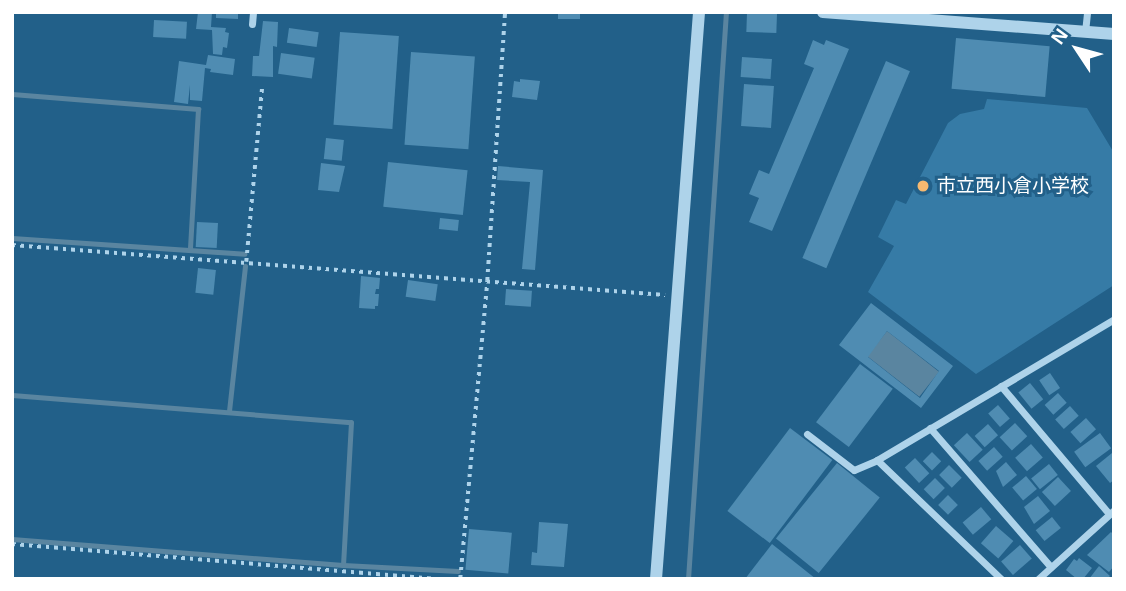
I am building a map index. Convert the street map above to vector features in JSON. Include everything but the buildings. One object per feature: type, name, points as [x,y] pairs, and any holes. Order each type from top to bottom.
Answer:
[{"type":"street","points":[[252,24],[253,12]]},
{"type":"street","points":[[656,579],[699,12]]},
{"type":"street","points":[[823,12],[1086,21],[1114,34]]},
{"type":"street","points":[[807,434],[854,470],[877,460],[1114,319]]},
{"type":"street","points":[[1001,386],[1112,512],[1038,579]]},
{"type":"street","points":[[930,428],[1051,567]]},
{"type":"street","points":[[877,460],[998,578]]},
{"type":"path","points":[[460,579],[487,281],[505,12]]},
{"type":"path","points":[[247,262],[262,85]]},
{"type":"path","points":[[12,245],[677,296]]},
{"type":"path","points":[[12,544],[435,579]]},
{"type":"shaded area","points":[[987,99],[1087,108],[1114,153],[1114,285],[976,374],[868,292],[894,246],[878,237],[896,200],[906,204],[948,123],[960,114],[984,109]]},
{"type":"shaded area","points":[[887,331],[939,372],[919,397],[867,356]]},
{"type":"waterway","points":[[688,579],[726,12]]},
{"type":"waterway","points":[[12,94],[198,109],[190,248]]},
{"type":"waterway","points":[[12,238],[244,254]]},
{"type":"waterway","points":[[229,411],[245,266]]},
{"type":"waterway","points":[[12,395],[351,422],[343,565]]},
{"type":"waterway","points":[[12,539],[343,565],[458,571]]},
{"type":"place","name":"市立西小倉小学校","points":[[923,186]]}]
